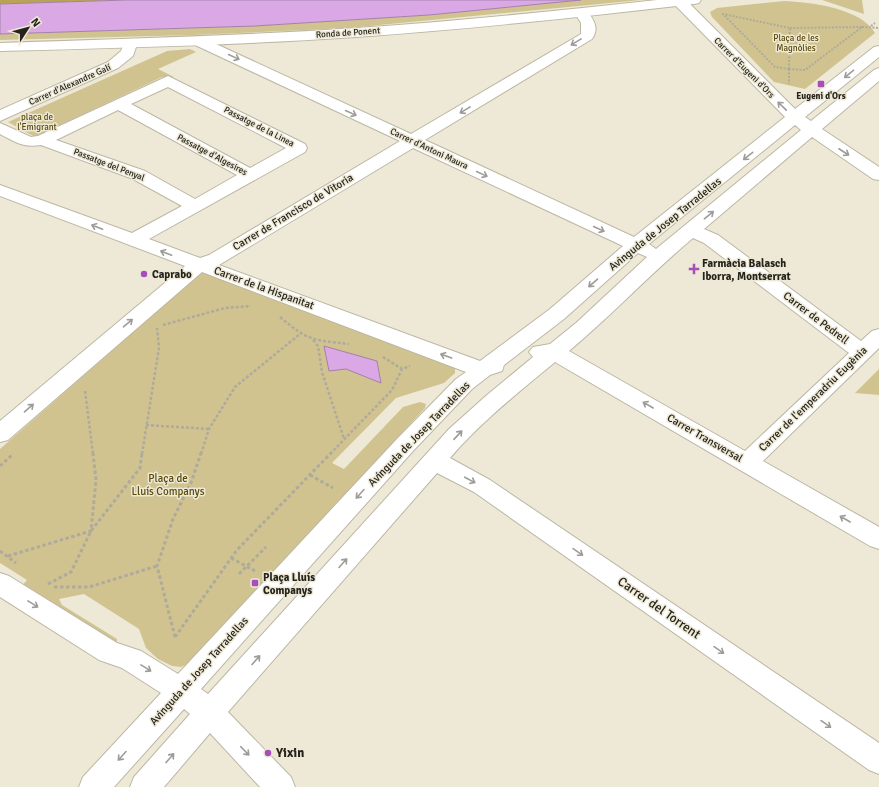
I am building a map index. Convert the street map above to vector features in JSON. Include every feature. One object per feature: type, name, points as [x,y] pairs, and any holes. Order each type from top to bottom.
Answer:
[{"type":"street","name":"Ronda de Ponent","points":[[0,47],[198,41],[399,29],[687,1]]},
{"type":"street","name":"Carrer d'Eugeni d'Ors","points":[[687,1],[795,118],[811,131],[879,175]]},
{"type":"street","name":"Carrer de Francisco de Vitoria","points":[[0,434],[198,265],[216,259],[413,142],[587,36],[590,31],[588,22],[582,12]]},
{"type":"street","name":"Carrer d'Antoni Maura","points":[[198,41],[660,256]]},
{"type":"street","name":"Carrer d'Alexandre Galí","points":[[0,116],[113,66],[128,53],[130,44]]},
{"type":"street","name":"Avinguda de Josep Tarradellas","points":[[94,787],[405,445],[464,384],[557,314],[636,246],[879,50]]},
{"type":"street","name":"Avinguda de Josep Tarradellas","points":[[145,787],[294,617],[457,435],[553,351],[583,328],[660,256],[879,73]]},
{"type":"street","name":"Passatge de la Linea","points":[[118,104],[168,81],[300,148],[250,175]]},
{"type":"street","points":[[42,140],[118,104]]},
{"type":"street","name":"Passatge d'Algesires","points":[[118,104],[250,175]]},
{"type":"street","name":"Passatge del Penyal","points":[[0,128],[29,142],[42,140],[139,175],[195,206]]},
{"type":"street","name":"Passatge d'Algesires","points":[[195,206],[250,175]]},
{"type":"street","name":"Carrer de la Hispanitat","points":[[0,190],[483,370]]},
{"type":"street","points":[[133,240],[195,206]]},
{"type":"street","name":"Carrer de Pedrell","points":[[691,230],[711,239],[862,352]]},
{"type":"street","name":"Carrer de l'emperadriu Eugènia","points":[[747,462],[769,443],[879,336]]},
{"type":"street","points":[[483,370],[528,353],[553,351]]},
{"type":"street","name":"Carrer Transversal","points":[[553,351],[879,539]]},
{"type":"street","name":"Carrer del Torrent","points":[[435,461],[482,486],[879,760]]},
{"type":"street","points":[[0,584],[109,652],[131,659],[181,691],[210,713],[280,787]]},
{"type":"path","points":[[862,27],[804,70],[789,69],[776,67],[723,14],[790,28],[862,27],[870,26],[876,23]]},
{"type":"path","points":[[870,26],[879,28]]},
{"type":"path","points":[[790,28],[790,86]]},
{"type":"path","points":[[158,566],[89,587],[44,586],[72,572],[91,531],[140,468],[159,348],[157,326],[225,308],[256,305]]},
{"type":"path","points":[[291,326],[300,334],[313,340],[351,344]]},
{"type":"path","points":[[300,334],[235,387],[209,429],[191,483],[173,519],[158,566],[175,637],[231,558],[392,390],[402,369],[412,365]]},
{"type":"path","points":[[313,340],[318,346],[322,372],[344,439]]},
{"type":"path","points":[[84,385],[96,480],[91,531]]},
{"type":"path","points":[[146,425],[209,429]]},
{"type":"path","points":[[8,556],[91,531]]},
{"type":"path","points":[[240,574],[266,546]]},
{"type":"path","points":[[0,551],[20,566]]},
{"type":"path","points":[[231,558],[255,571]]},
{"type":"green space","points":[[581,0],[641,0],[348,28],[193,35],[0,40],[0,34],[255,26],[429,15]]},
{"type":"green space","points":[[822,0],[862,0],[864,14]]},
{"type":"green space","name":"Plaça de les Magnòlies","points":[[784,1],[821,5],[847,12],[868,24],[875,33],[805,89],[774,82],[712,17],[710,12],[717,8]]},
{"type":"green space","name":"plaça de l'Emigrant","points":[[190,49],[196,52],[158,69],[174,77],[162,77],[35,137],[8,122],[167,51]]},
{"type":"green space","name":"Plaça de Lluís Companys","points":[[208,273],[450,363],[455,368],[455,373],[444,383],[396,398],[332,463],[344,469],[403,407],[420,402],[426,404],[425,408],[190,663],[181,667],[172,666],[158,659],[146,648],[139,629],[84,594],[59,599],[62,605],[117,639],[117,644],[20,588],[27,580],[0,563],[0,449],[157,311],[192,275]]},
{"type":"green space","points":[[879,369],[879,395],[855,393]]},
{"type":"shaded area","points":[[0,0],[126,0],[0,4]]},
{"type":"shaded area","points":[[127,0],[581,0],[429,15],[255,26],[0,34],[0,4]]},
{"type":"shaded area","points":[[324,346],[377,361],[381,383],[346,369],[329,371]]},
{"type":"place","name":"Eugeni d'Ors","points":[[821,84]]},
{"type":"place","name":"Farmàcia Balasch Iborra, Montserrat","points":[[694,269]]},
{"type":"place","name":"Caprabo","points":[[144,274]]},
{"type":"place","name":"Plaça Lluís Companys","points":[[255,583]]},
{"type":"place","name":"Yixin","points":[[268,753]]}]
